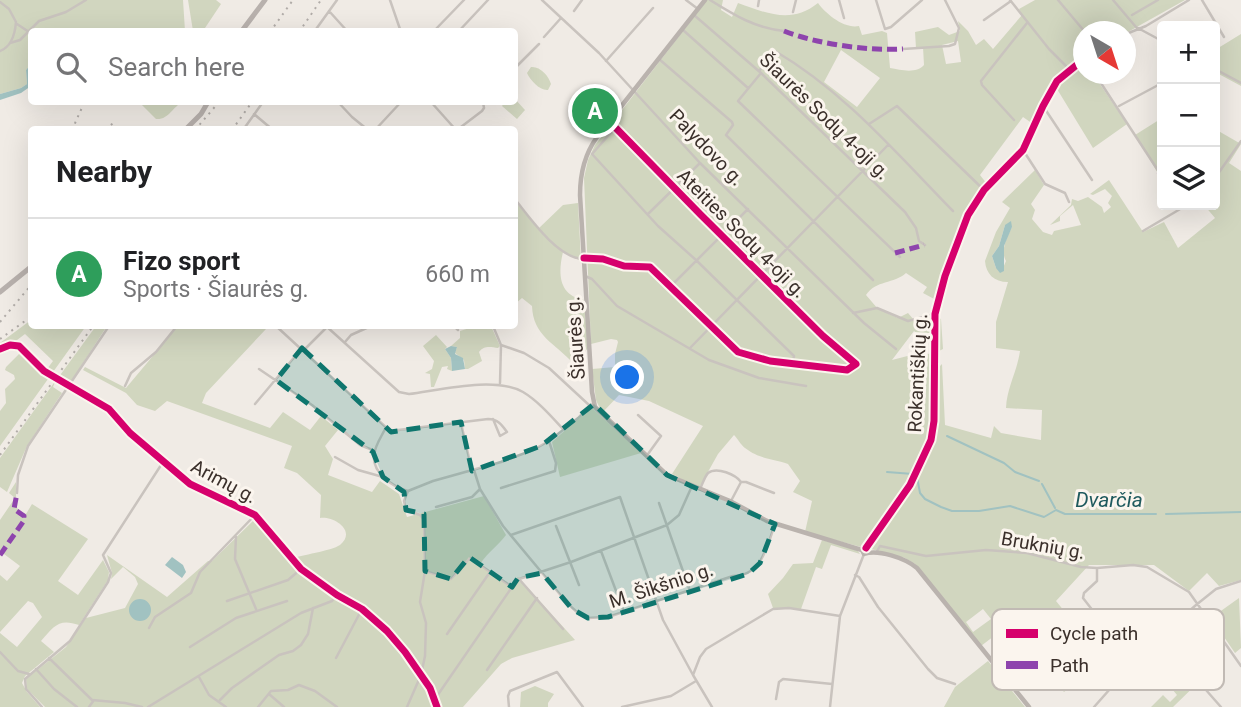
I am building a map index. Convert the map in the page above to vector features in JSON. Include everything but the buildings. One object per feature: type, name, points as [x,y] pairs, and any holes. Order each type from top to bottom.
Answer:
[{"type":"main road","points":[[244,28],[265,0]]},
{"type":"main road","name":"Šiaurės g.","points":[[707,0],[609,121],[590,153],[580,187],[592,405],[667,475],[775,524],[865,551],[906,560],[917,568],[992,661]]},
{"type":"main road","points":[[189,126],[206,105]]},
{"type":"main road","points":[[0,292],[28,269]]},
{"type":"main road","name":"Šiaurės g.","points":[[1015,690],[1029,707]]},
{"type":"street","points":[[33,28],[39,22],[66,12],[86,0]]},
{"type":"street","points":[[317,28],[337,0]]},
{"type":"street","points":[[390,0],[400,28]]},
{"type":"street","points":[[437,28],[464,0]]},
{"type":"street","points":[[462,28],[488,0]]},
{"type":"street","name":"Palydovo g.","points":[[542,0],[606,61],[700,163],[853,313],[896,349]]},
{"type":"street","points":[[574,11],[582,0]]},
{"type":"street","points":[[686,0],[698,9]]},
{"type":"street","points":[[707,0],[746,22],[784,31]]},
{"type":"street","points":[[758,6],[760,0]]},
{"type":"street","points":[[793,12],[796,0]]},
{"type":"street","points":[[839,0],[844,18]]},
{"type":"street","points":[[876,0],[885,29],[891,27],[922,0]]},
{"type":"street","points":[[902,50],[955,44],[959,28],[944,0]]},
{"type":"street","points":[[984,20],[1010,0],[1069,69]]},
{"type":"street","points":[[1058,0],[1076,21]]},
{"type":"street","points":[[1114,0],[1139,29],[1157,38]]},
{"type":"street","points":[[1132,15],[1158,0]]},
{"type":"street","points":[[1136,30],[1189,0]]},
{"type":"street","points":[[1202,0],[1224,37]]},
{"type":"street","points":[[0,2],[14,15],[16,22],[10,43],[0,51]]},
{"type":"street","points":[[606,61],[653,8]]},
{"type":"street","points":[[329,11],[344,28]]},
{"type":"street","name":"Šiaurės Sodų 4-oji g.","points":[[694,15],[760,72],[909,217],[916,228],[919,241],[925,245]]},
{"type":"street","points":[[544,37],[561,18]]},
{"type":"street","points":[[16,22],[28,31]]},
{"type":"street","points":[[1014,120],[981,82],[1027,23]]},
{"type":"street","points":[[682,29],[748,88]]},
{"type":"street","points":[[10,43],[20,40],[28,33]]},
{"type":"street","points":[[518,65],[539,44]]},
{"type":"street","points":[[900,257],[738,101],[775,51],[817,78],[869,124],[953,211]]},
{"type":"street","points":[[659,59],[732,122],[733,127],[726,135],[873,280]]},
{"type":"street","name":"Rokantiškių g.","points":[[830,707],[840,616],[855,575],[865,551],[910,485],[931,440],[934,421],[934,314],[968,215],[984,190],[1023,150],[1057,81],[1073,66]]},
{"type":"street","points":[[1220,72],[1241,83]]},
{"type":"street","points":[[1102,84],[1157,169]]},
{"type":"street","points":[[1118,107],[1160,84]]},
{"type":"street","points":[[246,126],[261,105]]},
{"type":"street","points":[[341,105],[363,126]]},
{"type":"street","points":[[379,126],[398,105]]},
{"type":"street","points":[[434,105],[452,126]]},
{"type":"street","points":[[461,126],[482,111],[484,105]]},
{"type":"street","points":[[869,124],[897,106],[984,190]]},
{"type":"street","points":[[1043,106],[1092,180]]},
{"type":"street","points":[[254,114],[268,126]]},
{"type":"street","name":"Ateities Sodų 4-oji g.","points":[[609,121],[823,336],[856,364],[847,370],[793,363]]},
{"type":"street","points":[[518,203],[545,236],[573,257],[603,259],[624,266],[648,266],[743,354],[793,363],[794,356],[670,238],[590,153],[616,127]]},
{"type":"street","points":[[1220,171],[1241,141]]},
{"type":"street","points":[[690,348],[888,145]]},
{"type":"street","points":[[1023,150],[1045,184],[1061,190],[1069,198],[1069,202]]},
{"type":"street","points":[[648,214],[700,163]]},
{"type":"street","points":[[671,286],[748,209]]},
{"type":"street","points":[[1143,231],[1179,210]]},
{"type":"street","points":[[585,276],[592,279],[617,306],[717,364],[755,377],[806,386]]},
{"type":"street","points":[[853,313],[877,307],[908,321],[934,314]]},
{"type":"street","points":[[17,493],[18,475],[29,446],[107,329]]},
{"type":"street","points":[[125,386],[131,373],[156,352],[175,329]]},
{"type":"street","points":[[280,329],[392,431],[493,419],[507,432],[499,436],[493,419]]},
{"type":"street","points":[[255,404],[324,329]]},
{"type":"street","points":[[330,329],[391,387],[402,393],[500,384],[526,394],[563,430]]},
{"type":"street","points":[[345,342],[351,335],[365,329]]},
{"type":"street","points":[[494,329],[501,345],[500,384]]},
{"type":"street","name":"Arimų g.","points":[[0,349],[10,345],[19,346],[36,365],[109,409],[130,433],[195,488],[256,515],[301,569],[337,595],[362,608],[395,639],[421,674],[437,707]]},
{"type":"street","points":[[386,427],[375,451],[374,462],[383,477],[393,486],[408,491],[523,454],[549,441],[592,405],[549,368],[524,353],[501,345]]},
{"type":"street","points":[[259,369],[312,405],[360,445],[375,451]]},
{"type":"street","points":[[638,415],[661,436],[646,456]]},
{"type":"street","name":"M. Šikšnio g.","points":[[461,422],[480,489],[503,526],[579,614],[598,619],[733,576],[748,574],[763,557],[775,524]]},
{"type":"street","points":[[501,488],[555,471],[556,463],[549,441]]},
{"type":"street","points":[[335,457],[358,470],[383,477]]},
{"type":"street","points":[[42,707],[25,687],[25,679],[70,641],[108,582],[111,573],[103,555],[163,462]]},
{"type":"street","points":[[700,489],[711,471],[729,474],[741,482],[774,493]]},
{"type":"street","points":[[730,502],[741,482]]},
{"type":"street","points":[[435,699],[519,579],[601,551],[667,524],[678,515],[692,486]]},
{"type":"street","points":[[436,507],[472,497],[480,489]]},
{"type":"street","points":[[407,707],[421,674],[425,656],[426,626],[420,602],[425,571],[424,520],[420,515],[405,510],[404,501],[408,491]]},
{"type":"street","points":[[511,534],[620,497],[663,620],[712,707]]},
{"type":"street","points":[[659,503],[690,591]]},
{"type":"street","points":[[149,628],[155,617],[189,595],[200,572],[256,515]]},
{"type":"street","points":[[556,526],[579,585]]},
{"type":"street","points":[[236,536],[235,559],[257,610]]},
{"type":"street","name":"Bruknių g.","points":[[876,553],[880,546],[926,556],[997,550],[1027,553],[1081,567],[1147,567],[1189,592],[1200,609]]},
{"type":"street","points":[[601,551],[625,612]]},
{"type":"street","points":[[425,571],[451,579],[469,558],[512,587]]},
{"type":"street","points":[[1091,609],[1083,598],[1084,593],[1097,581],[1097,568]]},
{"type":"street","points":[[226,601],[288,580],[301,569]]},
{"type":"street","points":[[447,634],[490,572]]},
{"type":"street","points":[[855,575],[861,578],[878,607],[928,669],[937,678],[955,684]]},
{"type":"street","points":[[519,579],[563,629]]},
{"type":"street","points":[[1192,609],[1216,589],[1241,581]]},
{"type":"street","points":[[148,707],[224,659],[313,608],[332,601],[337,595]]},
{"type":"street","points":[[487,670],[537,598]]},
{"type":"street","points":[[190,647],[230,621],[286,601]]},
{"type":"street","points":[[219,700],[279,655],[293,651],[301,645],[308,634],[313,608]]},
{"type":"street","points":[[336,658],[362,608]]},
{"type":"street","points":[[693,675],[706,649],[773,609],[789,608],[840,616]]},
{"type":"street","name":"Bruknių g.","points":[[1224,644],[1241,666]]},
{"type":"street","points":[[0,652],[15,668],[29,674]]},
{"type":"street","points":[[49,658],[94,701]]},
{"type":"street","points":[[35,669],[77,707]]},
{"type":"street","points":[[509,707],[508,693],[514,688],[557,672],[583,707]]},
{"type":"street","points":[[199,677],[209,695],[226,707]]},
{"type":"street","points":[[776,699],[779,682],[783,679],[832,684]]},
{"type":"street","points":[[622,707],[671,696],[696,681]]},
{"type":"street","points":[[258,707],[273,690],[285,691],[301,685],[315,691],[337,707]]},
{"type":"street","points":[[1094,707],[1109,690]]},
{"type":"street","points":[[1206,690],[1221,707]]},
{"type":"street","points":[[269,694],[284,707]]},
{"type":"street","points":[[89,707],[98,699],[142,707]]},
{"type":"highlighted area","points":[[302,348],[391,432],[461,422],[472,471],[541,446],[594,404],[667,475],[775,524],[760,563],[748,574],[608,617],[588,618],[572,609],[542,573],[518,578],[512,587],[469,557],[451,579],[425,571],[424,514],[406,510],[404,492],[383,477],[373,452],[276,380]]},
{"type":"green space","points":[[0,0],[183,0],[185,28],[28,28],[27,84],[0,94]]},
{"type":"green space","points":[[188,0],[216,0],[221,4],[205,28],[193,28]]},
{"type":"green space","points":[[707,0],[723,0],[721,10],[732,17],[738,3],[770,13],[789,15],[818,3],[842,23],[859,26],[862,35],[882,31],[887,33],[890,68],[908,71],[917,70],[924,65],[923,47],[916,48],[915,32],[938,27],[949,35],[960,31],[958,21],[976,45],[984,39],[993,49],[1022,15],[1019,9],[1035,0],[1185,0],[1136,27],[1136,21],[1073,21],[1073,62],[1065,67],[1067,69],[1058,79],[1033,124],[1023,117],[980,175],[987,184],[969,209],[936,300],[923,293],[927,287],[906,273],[880,284],[866,295],[878,309],[898,318],[908,313],[914,320],[933,316],[932,343],[914,331],[892,360],[933,352],[933,423],[936,423],[937,369],[942,364],[945,425],[991,438],[994,426],[1001,433],[1041,440],[1042,410],[1006,408],[1020,351],[996,348],[996,322],[1008,282],[999,281],[992,276],[985,261],[996,232],[1010,208],[1002,202],[1035,170],[1044,185],[1031,204],[1035,210],[1032,219],[1043,232],[1052,235],[1054,231],[1081,225],[1073,205],[1060,216],[1060,221],[1050,225],[1071,205],[1072,199],[1078,201],[1088,197],[1102,207],[1104,213],[1111,207],[1108,203],[1112,196],[1105,189],[1090,194],[1109,180],[1143,232],[1164,222],[1178,248],[1215,218],[1208,210],[1220,210],[1220,132],[1241,144],[1229,163],[1241,171],[1241,580],[1219,586],[1207,573],[1189,591],[1154,565],[1089,565],[1056,601],[1063,609],[992,609],[992,638],[981,646],[915,564],[905,558],[871,549],[869,545],[885,520],[882,520],[861,547],[805,532],[812,501],[793,492],[800,481],[788,464],[751,452],[734,435],[718,454],[699,488],[672,474],[703,426],[649,401],[619,395],[602,413],[596,400],[592,369],[615,367],[618,342],[611,339],[591,344],[584,178],[595,145]],"holes":[[[958,41],[961,62],[946,64],[942,45]],[[841,50],[880,78],[857,107],[824,82]],[[1005,225],[1012,227],[1005,244],[1006,261],[1003,268],[996,268],[992,256],[999,246]],[[983,609],[991,619],[973,632],[966,622]]]},
{"type":"green space","points":[[1241,34],[1241,86],[1220,75],[1220,47]]},
{"type":"green space","points":[[531,67],[538,68],[546,75],[551,84],[548,90],[539,87],[530,79],[527,73]]},
{"type":"green space","points":[[1073,71],[1073,84],[1100,84],[1127,124],[1093,148],[1057,89]]},
{"type":"green space","points":[[518,102],[525,110],[517,119],[502,106],[518,105]]},
{"type":"green space","points":[[142,105],[178,105],[164,117],[156,119]]},
{"type":"green space","points":[[1157,121],[1157,172],[1135,135]]},
{"type":"green space","points":[[578,203],[581,261],[563,252],[561,268],[565,288],[575,297],[584,300],[588,348],[574,364],[541,332],[536,325],[532,306],[522,298],[518,301],[518,205],[538,229],[563,205]]},
{"type":"green space","points":[[936,316],[941,319],[943,349],[935,353]]},
{"type":"green space","points":[[28,322],[28,329],[84,329],[0,446],[0,411],[6,403],[5,389],[15,379],[14,375],[5,370],[6,367],[19,354],[44,373],[53,361],[25,334],[0,353],[0,343]]},
{"type":"green space","points":[[94,329],[105,329],[72,380],[68,382],[58,378]]},
{"type":"green space","points":[[175,329],[266,329],[206,393],[202,403],[270,428],[283,412],[310,430],[321,416],[338,430],[325,446],[333,459],[328,475],[372,492],[380,481],[399,494],[407,517],[484,496],[506,535],[480,564],[511,585],[518,577],[575,640],[512,658],[501,664],[463,707],[45,707],[27,689],[26,679],[66,647],[86,618],[125,608],[138,584],[135,577],[123,567],[111,579],[107,555],[167,597],[208,561],[212,561],[255,519],[290,559],[336,547],[345,540],[342,526],[331,519],[320,518],[321,495],[297,473],[284,468],[292,446],[167,401],[155,411],[137,405],[126,393],[83,370],[85,367],[126,388]]},
{"type":"green space","points":[[492,329],[500,346],[483,348],[479,352],[482,361],[465,369],[464,360],[455,353],[457,347],[451,346],[460,338],[460,331]]},
{"type":"green space","points":[[436,335],[447,347],[445,349],[451,358],[452,371],[447,369],[448,366],[442,367],[434,387],[431,387],[430,374],[425,373],[432,369],[434,361],[423,346]]},
{"type":"green space","points":[[56,380],[53,387],[62,393],[27,446],[7,492],[0,487],[0,458]]},
{"type":"green space","points":[[591,407],[641,453],[560,477],[552,442]]},
{"type":"green space","points":[[16,482],[16,506],[19,511],[26,514],[32,504],[88,539],[58,581],[78,595],[103,560],[109,572],[108,580],[79,625],[66,622],[57,625],[41,641],[54,652],[25,676],[22,683],[40,707],[0,707],[0,633],[17,647],[42,617],[33,603],[28,601],[0,632],[0,575],[7,581],[20,566],[0,551],[0,520],[15,498],[9,493]]},
{"type":"green space","points":[[822,540],[857,550],[860,554],[831,545],[822,569],[816,567],[801,609],[773,608],[768,594],[793,564],[813,563]]},
{"type":"green space","points":[[1239,598],[1241,648],[1235,653],[1224,637],[1224,609]]},
{"type":"green space","points":[[988,661],[992,666],[992,690],[1011,690],[1025,707],[944,707],[955,687]]},
{"type":"green space","points":[[535,686],[554,694],[548,707],[520,707],[521,692]]},
{"type":"green space","points":[[1173,690],[1190,690],[1173,707],[1151,707],[1163,695],[1170,702],[1177,695]]},
{"type":"water","points":[[28,68],[28,88],[0,100],[0,94],[27,84]]},
{"type":"water","points":[[1011,221],[1012,227],[1004,246],[1004,271],[1000,273],[992,256],[999,246],[1005,225]]},
{"type":"water","points":[[457,347],[455,354],[463,358],[465,369],[452,371],[451,358],[445,349]]},
{"type":"water","points":[[172,557],[183,565],[186,572],[182,578],[165,565]]},
{"type":"water","points":[[140,599],[148,602],[151,610],[148,618],[140,621],[132,618],[129,610],[132,602]]},
{"type":"waterway","points":[[947,436],[1004,463],[1015,472],[1039,481]]},
{"type":"waterway","name":"Dvarčia","points":[[887,472],[913,474]]},
{"type":"waterway","name":"Dvarčia","points":[[917,477],[920,493],[925,499],[952,511],[979,511],[1010,506],[1044,517],[1056,510],[1065,514],[1156,514]]},
{"type":"waterway","points":[[1042,484],[1055,508]]},
{"type":"waterway","name":"Dvarčia","points":[[1166,514],[1241,512]]},
{"type":"railway","points":[[273,28],[293,0]]},
{"type":"railway","points":[[302,28],[321,0]]},
{"type":"railway","points":[[74,126],[83,105]]},
{"type":"railway","points":[[198,126],[216,105]]},
{"type":"railway","points":[[235,126],[250,105]]},
{"type":"railway","points":[[110,126],[114,122]]},
{"type":"railway","points":[[0,322],[28,289]]},
{"type":"railway","points":[[0,339],[28,319]]},
{"type":"railway","points":[[0,455],[91,329]]},
{"type":"marked path","points":[[784,31],[842,46],[903,49]]},
{"type":"marked path","points":[[895,253],[924,245]]},
{"type":"marked path","points":[[0,555],[23,522],[24,516],[14,509],[17,493]]},
{"type":"cycle path","points":[[866,548],[910,485],[931,440],[934,421],[935,314],[945,276],[968,215],[984,190],[1023,150],[1057,81],[1073,68]]},
{"type":"cycle path","points":[[584,258],[603,259],[624,266],[650,267],[738,352],[770,361],[847,370],[856,364],[823,336],[609,121]]},
{"type":"cycle path","points":[[0,349],[10,345],[19,346],[44,371],[109,409],[130,433],[190,484],[255,515],[301,569],[362,609],[387,631],[430,688],[437,707]]},
{"type":"place","name":"Fizo sport","points":[[595,111]]}]
